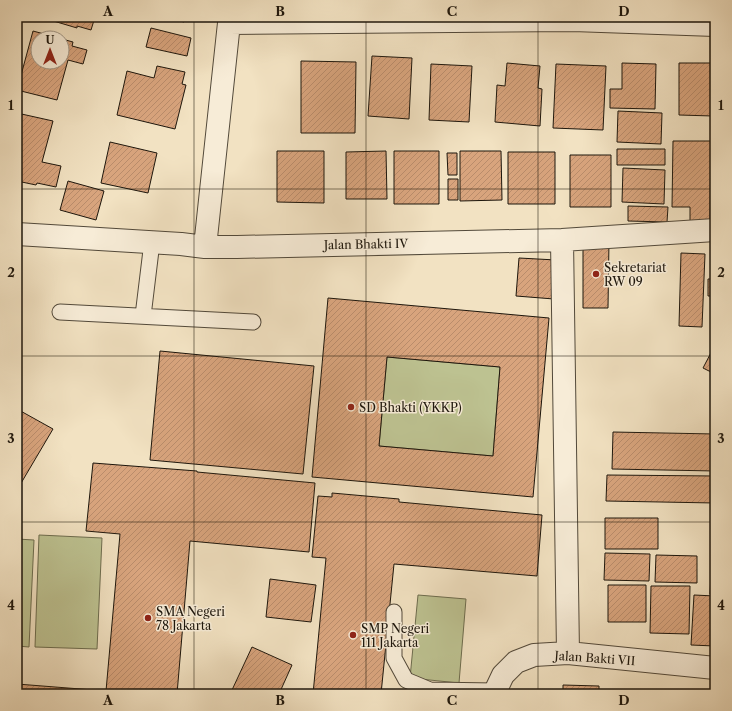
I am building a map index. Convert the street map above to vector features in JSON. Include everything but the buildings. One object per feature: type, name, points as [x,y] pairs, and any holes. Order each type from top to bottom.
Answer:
[{"type":"street","points":[[205,247],[230,20],[573,19],[715,25]]},
{"type":"street","name":"Jalan Bhakti IV","points":[[17,234],[181,244],[205,247],[562,240],[715,230]]},
{"type":"street","points":[[562,240],[568,653]]},
{"type":"street","name":"Jalan Bakti VII","points":[[494,693],[503,675],[516,662],[534,655],[568,653],[715,668]]},
{"type":"lane","points":[[143,316],[152,242]]},
{"type":"lane","points":[[60,312],[253,322]]},
{"type":"lane","points":[[394,612],[394,658],[406,680],[430,690],[494,693]]},
{"type":"green space","points":[[387,357],[500,367],[493,456],[379,446]]},
{"type":"green space","points":[[39,535],[102,538],[97,649],[35,647]]},
{"type":"green space","points":[[17,539],[34,540],[29,647],[17,646]]},
{"type":"green space","points":[[418,595],[466,599],[459,683],[410,678]]},
{"type":"place","name":"Sekretariat RW 09","points":[[596,274]]},
{"type":"place","name":"SD Bhakti (YKKP)","points":[[351,407]]},
{"type":"place","name":"SMA Negeri 78 Jakarta","points":[[148,618]]},
{"type":"place","name":"SMP Negeri 111 Jakarta","points":[[353,635]]}]
